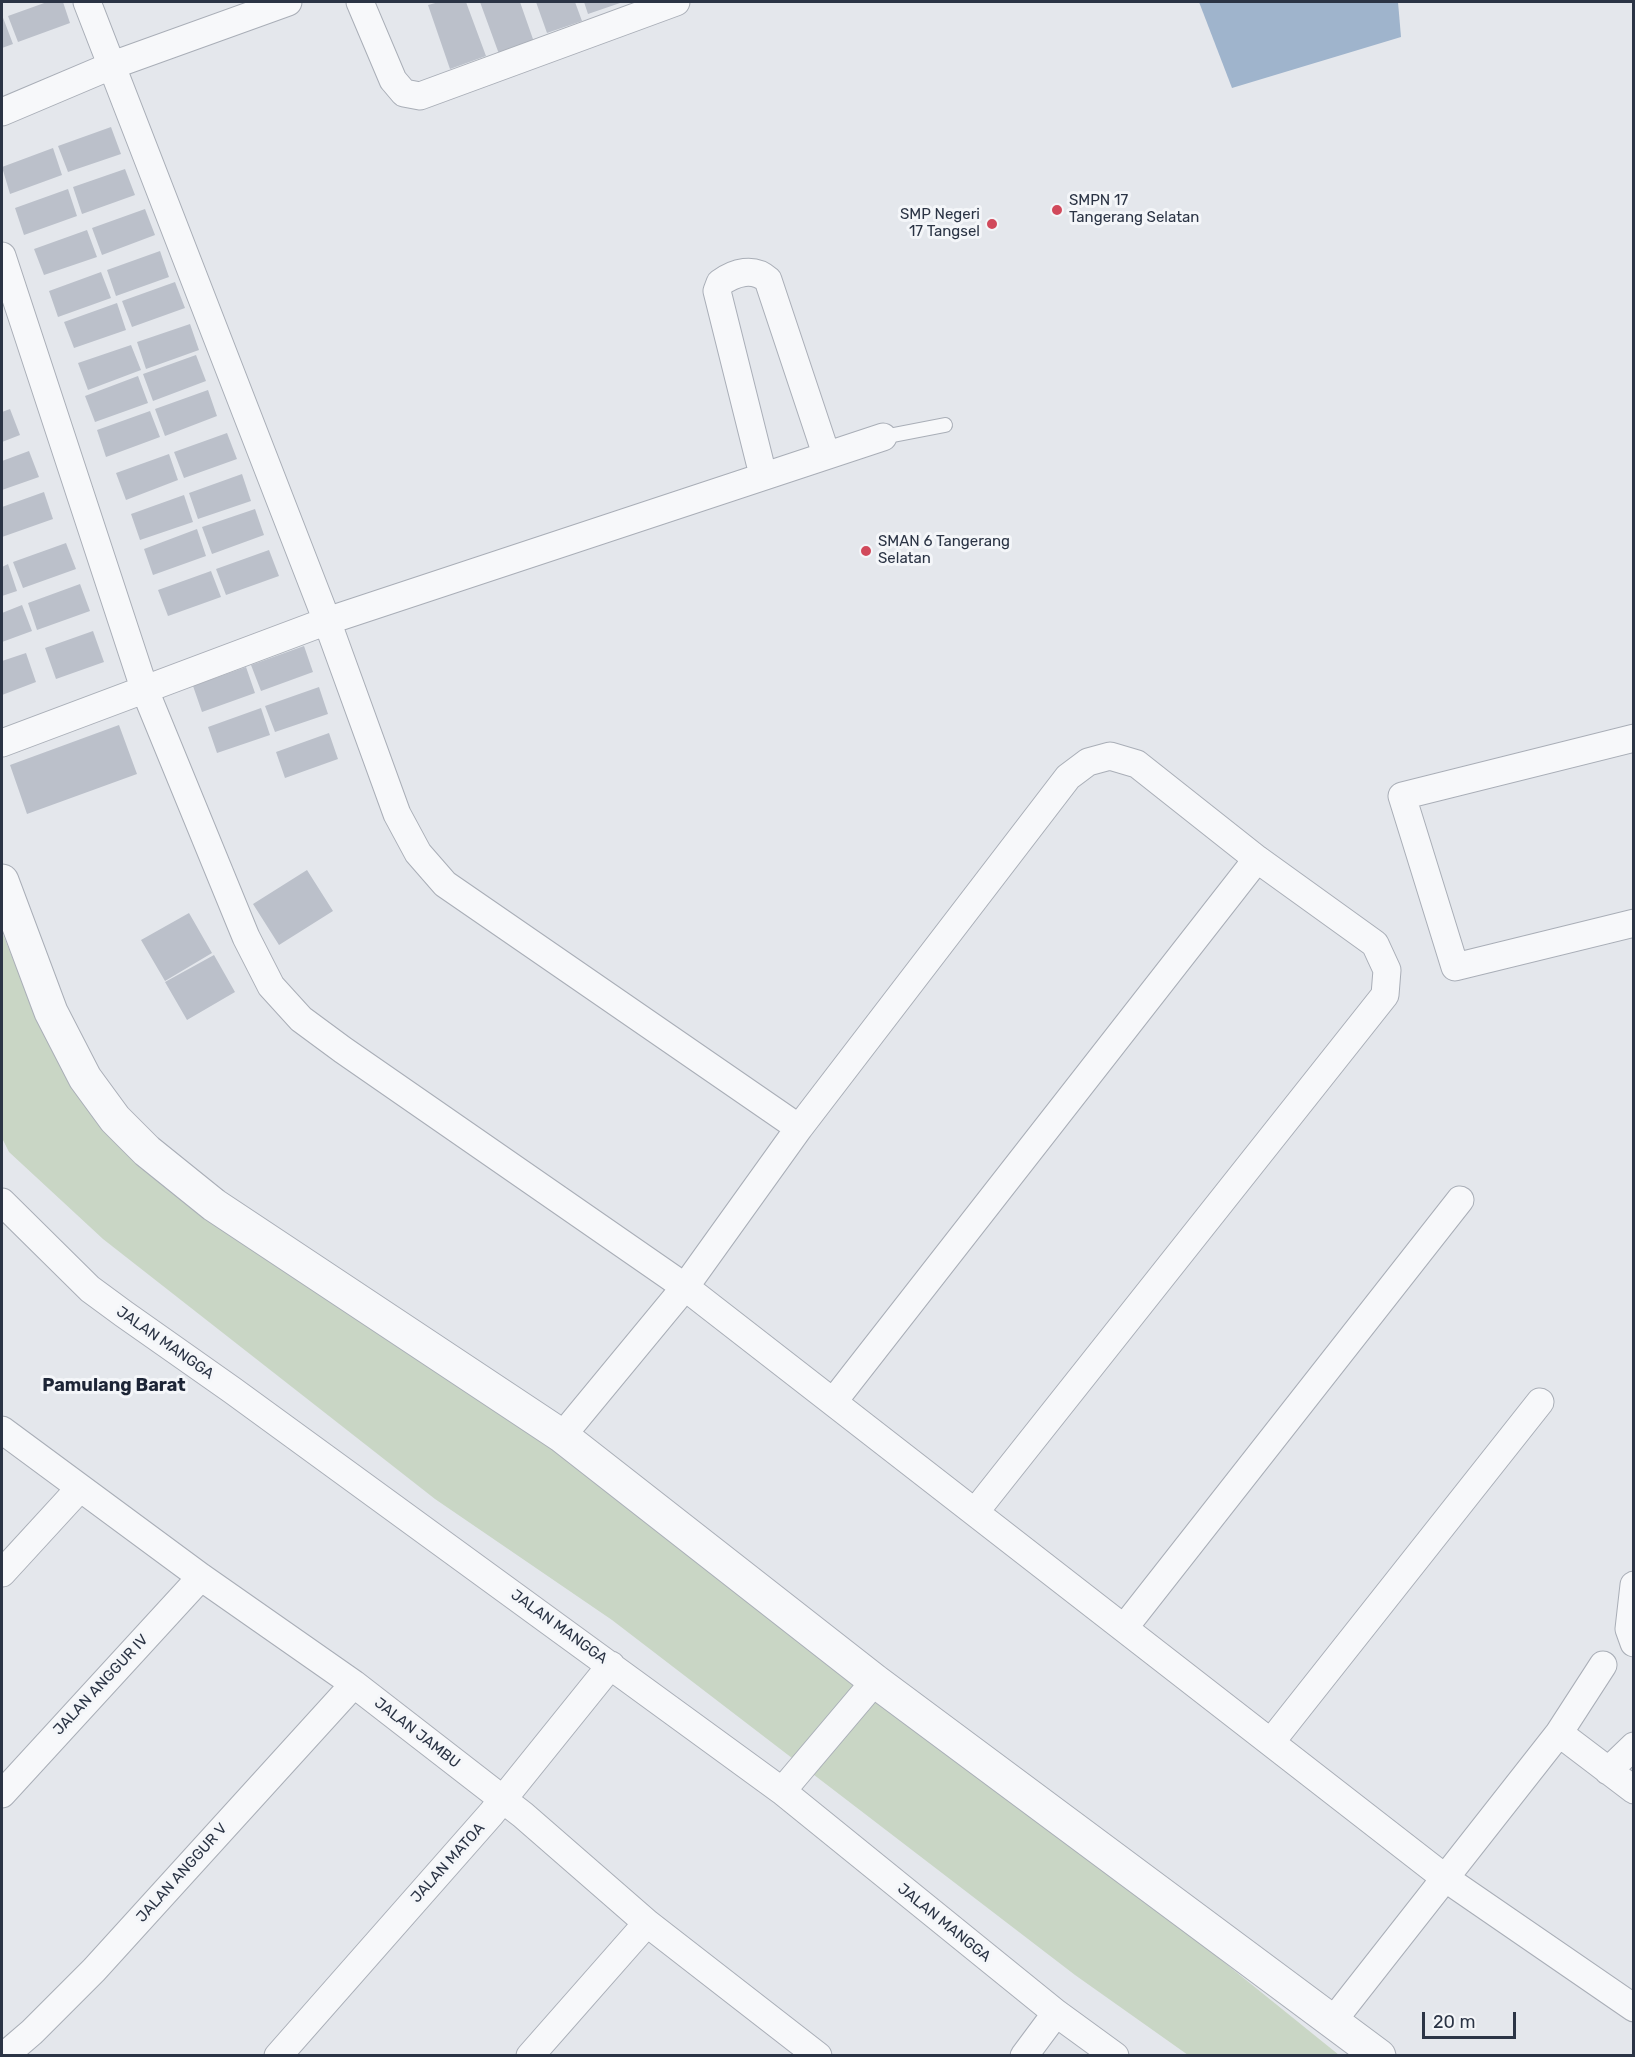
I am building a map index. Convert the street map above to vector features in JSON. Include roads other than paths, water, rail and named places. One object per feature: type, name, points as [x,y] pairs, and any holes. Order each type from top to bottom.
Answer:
[{"type":"street","points":[[87,2],[327,621],[397,813],[418,852],[445,884],[799,1128]]},
{"type":"street","points":[[2,112],[113,65],[288,2]]},
{"type":"street","points":[[360,2],[393,80],[404,93],[420,96],[676,2]]},
{"type":"street","points":[[2,256],[144,688],[246,937],[272,986],[286,1003],[301,1019],[343,1050],[685,1287],[1445,1878],[1634,2008]]},
{"type":"street","points":[[763,475],[717,291],[720,283],[740,273],[753,272],[768,280],[826,454]]},
{"type":"street","points":[[2,742],[327,621],[883,437]]},
{"type":"street","points":[[1634,738],[1402,796],[1455,967],[1634,923]]},
{"type":"street","points":[[562,1436],[685,1287],[799,1128],[1068,777],[1088,762],[1110,756],[1137,764],[1257,859],[1375,944],[1387,970],[1385,995],[975,1512]]},
{"type":"street","points":[[834,1402],[1257,859]]},
{"type":"street","points":[[2,881],[51,1012],[85,1078],[115,1119],[147,1151],[213,1205],[562,1436],[874,1681],[1379,2055]]},
{"type":"street","points":[[1124,1628],[1460,1200]]},
{"type":"street","name":"JALAN MANGGA","points":[[2,1202],[90,1289],[232,1389],[782,1791],[1056,2013],[1115,2055]]},
{"type":"street","points":[[1271,1742],[1540,1402]]},
{"type":"street","name":"JALAN JAMBU","points":[[2,1430],[201,1577],[354,1684],[503,1800],[788,2047],[818,2055]]},
{"type":"street","points":[[2,1573],[80,1488]]},
{"type":"street","name":"JALAN ANGGUR IV","points":[[2,1794],[201,1577]]},
{"type":"street","points":[[1634,1585],[1629,1629],[1634,1643]]},
{"type":"street","name":"JALAN MATOA","points":[[278,2055],[503,1800],[611,1665]]},
{"type":"street","points":[[1332,2022],[1559,1733],[1603,1665]]},
{"type":"street","points":[[782,1791],[874,1681]]},
{"type":"street","name":"JALAN ANGGUR V","points":[[4,2055],[32,2032],[94,1970],[354,1684]]},
{"type":"street","points":[[1559,1733],[1634,1790]]},
{"type":"street","points":[[1608,1771],[1634,1746]]},
{"type":"street","points":[[530,2055],[647,1923]]},
{"type":"street","points":[[1024,2055],[1056,2013]]},
{"type":"lane","points":[[883,437],[945,425]]},
{"type":"water","points":[[1199,2],[1398,2],[1401,37],[1232,88]]},
{"type":"place","name":"SMPN 17 Tangerang Selatan","points":[[1057,210]]},
{"type":"place","name":"SMP Negeri 17 Tangsel","points":[[992,224]]},
{"type":"place","name":"SMAN 6 Tangerang Selatan","points":[[866,551]]},
{"type":"district","name":"Pamulang Barat","points":[[114,1386]]}]
